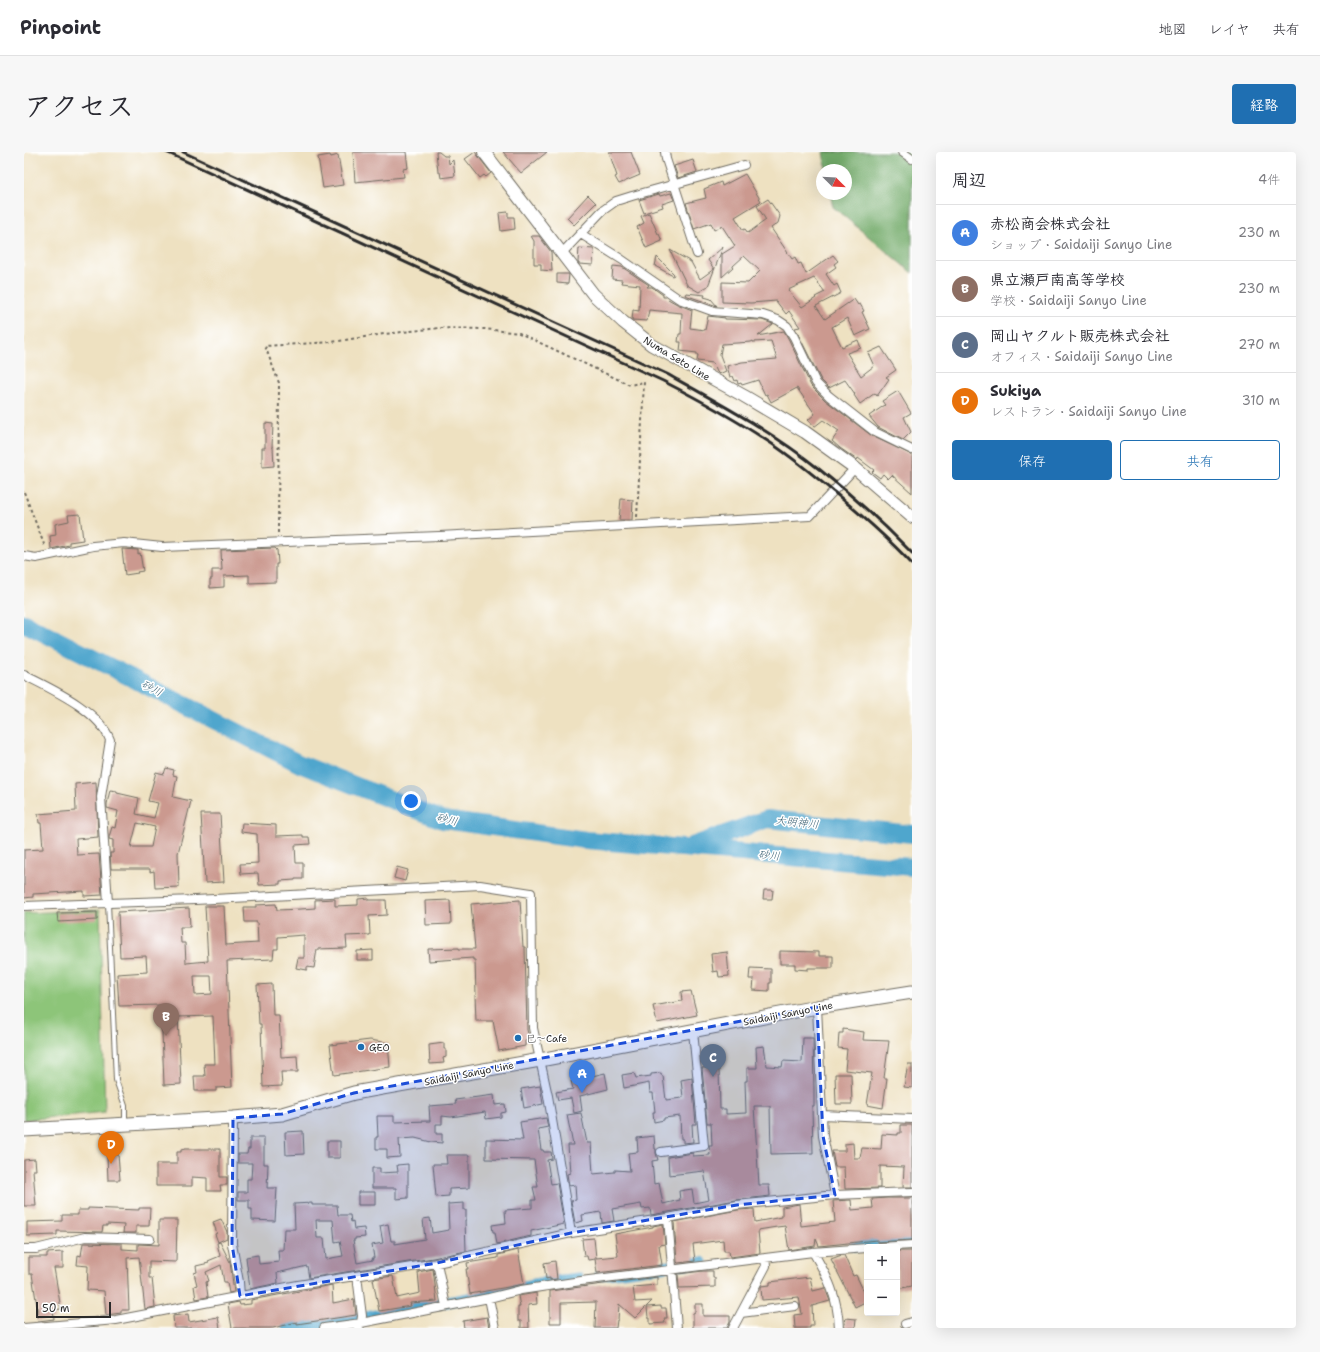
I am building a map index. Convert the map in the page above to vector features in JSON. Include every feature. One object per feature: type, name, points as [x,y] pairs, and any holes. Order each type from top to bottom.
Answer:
[{"type":"main road","name":"Numa Seto Line","points":[[484,152],[593,294],[623,322],[652,345],[806,432],[855,468],[912,517]]},
{"type":"main road","name":"Saidaiji Sanyo Line","points":[[24,1130],[282,1114],[354,1093],[540,1060],[817,1007],[912,992]]},
{"type":"street","points":[[665,152],[674,185],[697,254]]},
{"type":"street","points":[[902,152],[912,159]]},
{"type":"street","points":[[562,253],[602,211],[616,201],[744,165]]},
{"type":"street","points":[[581,234],[621,259],[679,299],[712,311],[763,316],[778,320],[787,326],[794,337],[816,383],[829,396],[875,432],[912,450]]},
{"type":"street","points":[[24,556],[36,558],[93,546],[124,543],[162,547],[439,536],[810,516],[855,468]]},
{"type":"street","points":[[24,675],[76,702],[100,723],[108,733],[110,740],[101,797],[108,903]]},
{"type":"street","points":[[24,906],[195,900],[480,885],[530,893],[533,1028],[548,1096],[571,1232]]},
{"type":"street","points":[[817,1007],[823,1136],[835,1195]]},
{"type":"street","points":[[661,1152],[704,1146],[693,1031]]},
{"type":"street","points":[[822,1115],[912,1119]]},
{"type":"street","points":[[233,1118],[232,1244],[240,1296]]},
{"type":"street","points":[[24,1328],[116,1320],[298,1285],[437,1263],[571,1232],[668,1218],[737,1205],[835,1195],[912,1192]]},
{"type":"street","points":[[668,1218],[677,1328]]},
{"type":"street","points":[[24,1250],[36,1249],[85,1238],[150,1239]]},
{"type":"street","points":[[900,1246],[912,1245]]},
{"type":"street","points":[[324,1328],[360,1325],[521,1290],[813,1252],[864,1248]]},
{"type":"street","points":[[813,1252],[826,1273],[836,1297],[839,1313],[839,1328]]},
{"type":"street","points":[[733,1328],[766,1266],[765,1258]]},
{"type":"street","points":[[437,1263],[446,1306]]},
{"type":"street","points":[[357,1276],[362,1316],[360,1325]]},
{"type":"street","points":[[489,1298],[495,1328]]},
{"type":"street","points":[[742,1313],[795,1306]]},
{"type":"lane","points":[[108,903],[116,1080],[125,1106],[125,1124]]},
{"type":"path","points":[[278,542],[279,383],[265,346],[332,342],[439,328],[485,329],[519,333],[630,385],[644,382],[637,526]]},
{"type":"path","points":[[24,492],[36,526],[43,539],[48,556]]},
{"type":"highlighted area","points":[[817,1007],[823,1136],[835,1195],[737,1205],[571,1233],[437,1263],[240,1296],[232,1244],[233,1118],[282,1114],[354,1093]]},
{"type":"green space","points":[[823,152],[912,152],[912,273],[833,207],[831,200],[852,200],[852,164],[825,164]]},
{"type":"green space","points":[[100,910],[105,1112],[24,1120],[24,913]]},
{"type":"building","points":[[353,152],[406,152],[408,168],[403,169],[404,177],[355,182]]},
{"type":"building","points":[[436,152],[439,152],[444,156],[448,156],[449,164],[453,160],[455,176],[441,178],[440,172],[438,172]]},
{"type":"building","points":[[475,152],[491,173],[486,177],[484,175],[480,178],[465,159]]},
{"type":"building","points":[[503,152],[547,152],[521,173]]},
{"type":"building","points":[[609,152],[631,152],[640,175],[619,184],[615,177],[617,176]]},
{"type":"building","points":[[330,155],[331,157],[338,155],[343,185],[323,188],[318,157]]},
{"type":"building","points":[[693,160],[697,172],[678,178],[674,166]]},
{"type":"building","points":[[745,174],[761,201],[735,217],[743,230],[745,229],[748,233],[766,220],[757,206],[768,199],[780,216],[778,223],[771,228],[792,259],[795,257],[798,264],[801,263],[806,274],[833,255],[838,261],[834,264],[836,267],[826,274],[834,286],[837,284],[841,293],[816,306],[825,319],[854,299],[858,305],[860,304],[870,329],[855,336],[847,318],[832,327],[842,347],[858,340],[861,348],[847,353],[861,376],[874,366],[868,353],[881,347],[896,370],[886,377],[889,379],[877,396],[875,393],[860,404],[845,380],[829,388],[821,380],[795,328],[800,327],[789,311],[786,314],[776,301],[751,303],[722,302],[722,282],[748,283],[760,271],[744,256],[722,277],[722,254],[735,246],[722,226],[714,230],[711,223],[694,229],[686,203],[706,198],[704,189],[721,182],[722,186]],"holes":[[[814,278],[825,292],[815,297],[816,298],[802,307],[788,290]]]},
{"type":"building","points":[[671,193],[674,200],[662,204],[663,207],[644,213],[639,200],[659,194],[660,196]]},
{"type":"building","points":[[588,195],[596,203],[574,225],[567,218]]},
{"type":"building","points":[[508,212],[508,217],[514,217],[515,229],[501,231],[499,213]]},
{"type":"building","points":[[649,213],[662,241],[646,248],[637,227],[644,223],[641,216]]},
{"type":"building","points":[[531,236],[539,236],[551,252],[552,271],[541,270],[541,264],[534,264],[534,241]]},
{"type":"building","points":[[723,247],[708,286],[699,292],[687,285],[670,250],[691,262],[700,279],[714,269],[708,260]]},
{"type":"building","points":[[579,248],[594,249],[593,265],[579,264]]},
{"type":"building","points":[[657,257],[674,274],[673,276],[655,266]]},
{"type":"building","points":[[613,266],[622,267],[649,285],[647,287],[652,287],[663,295],[663,297],[666,297],[677,304],[692,310],[690,328],[705,330],[708,316],[725,319],[762,320],[773,324],[758,336],[784,331],[811,386],[825,400],[872,436],[912,455],[912,493],[892,475],[888,479],[883,474],[880,478],[872,472],[874,470],[858,458],[857,460],[840,448],[832,441],[839,431],[823,420],[814,427],[808,420],[815,414],[797,388],[771,402],[767,394],[765,395],[758,380],[742,385],[741,383],[738,384],[737,380],[735,381],[733,376],[730,377],[727,366],[742,362],[777,359],[771,341],[722,344],[720,355],[726,371],[719,374],[713,363],[697,361],[697,353],[680,351],[681,342],[678,342],[679,334],[681,334],[682,313],[649,310],[647,321],[632,320],[633,310],[639,311],[640,285],[621,283],[622,280],[612,279]]},
{"type":"building","points":[[557,274],[569,274],[568,284],[557,283]]},
{"type":"building","points":[[686,293],[705,295],[704,297],[711,299],[717,306],[685,295]]},
{"type":"building","points":[[898,391],[911,413],[904,417],[911,432],[903,440],[878,427],[869,416],[885,405],[882,401]]},
{"type":"building","points":[[265,423],[273,424],[272,447],[274,466],[262,467],[262,448],[265,448]]},
{"type":"building","points":[[621,499],[633,500],[632,520],[619,520]]},
{"type":"building","points":[[80,514],[83,540],[69,542],[69,545],[51,549],[50,536],[56,535],[55,524],[69,521],[68,515]]},
{"type":"building","points":[[275,548],[277,550],[278,564],[276,564],[276,582],[249,583],[249,575],[224,576],[224,587],[210,588],[212,570],[222,570],[221,550]]},
{"type":"building","points":[[122,549],[138,550],[138,554],[140,553],[143,571],[125,575]]},
{"type":"building","points":[[166,768],[174,770],[173,775],[177,776],[173,797],[191,801],[178,853],[179,887],[155,888],[154,871],[150,872],[150,869],[111,869],[110,853],[113,853],[113,840],[109,839],[109,837],[112,827],[115,828],[118,811],[107,808],[107,804],[110,790],[117,791],[117,793],[139,798],[136,814],[154,818],[158,803],[148,801],[156,772],[164,774]],"holes":[[[137,823],[155,827],[151,847],[131,847]]]},
{"type":"building","points":[[96,782],[98,837],[76,839],[77,855],[99,854],[102,895],[84,896],[84,891],[33,894],[33,897],[24,898],[24,850],[43,849],[41,823],[39,823],[38,814],[76,811],[75,784]]},
{"type":"building","points":[[201,814],[220,814],[224,882],[205,883]]},
{"type":"building","points":[[242,823],[276,825],[276,836],[303,835],[303,837],[309,837],[310,844],[295,845],[296,863],[303,863],[303,879],[280,881],[280,884],[259,885],[258,873],[241,874],[240,864],[258,863],[257,834],[241,832]]},
{"type":"building","points":[[397,867],[408,870],[405,881],[394,878]]},
{"type":"building","points":[[764,890],[773,890],[772,899],[763,899]]},
{"type":"building","points":[[368,898],[368,900],[386,900],[387,915],[369,916],[370,935],[346,936],[347,948],[317,949],[314,968],[307,967],[307,970],[296,968],[298,958],[304,958],[304,935],[278,937],[278,949],[274,949],[273,959],[227,961],[232,1087],[216,1088],[216,1091],[195,1091],[194,1076],[205,1076],[204,1064],[215,1064],[213,1016],[178,1017],[181,1084],[164,1085],[161,1005],[119,1006],[117,974],[147,972],[146,956],[120,957],[118,912],[189,908],[190,927],[180,927],[181,943],[185,943],[186,963],[208,961],[205,906],[224,906],[226,945],[258,943],[257,922],[245,922],[244,907],[276,904],[277,910],[315,908],[315,900],[335,899],[335,906],[358,905],[358,899]],"holes":[[[194,976],[211,976],[212,994],[195,995]]]},
{"type":"building","points":[[450,900],[451,924],[426,925],[425,901]]},
{"type":"building","points":[[520,900],[523,947],[525,947],[527,1030],[530,1040],[525,1041],[525,1046],[499,1051],[493,1021],[476,1021],[475,960],[473,960],[473,958],[429,961],[428,949],[475,949],[471,904]]},
{"type":"building","points":[[97,912],[97,920],[58,922],[57,913]]},
{"type":"building","points":[[373,950],[373,960],[357,960],[357,951]]},
{"type":"building","points":[[780,951],[819,952],[819,956],[833,956],[833,968],[808,968],[808,970],[795,969],[795,964],[780,964]]},
{"type":"building","points":[[727,952],[729,976],[719,977],[718,971],[713,972],[711,954]]},
{"type":"building","points":[[750,968],[771,969],[771,983],[769,983],[769,991],[753,990],[754,979],[749,979]]},
{"type":"building","points":[[272,984],[273,1015],[279,1015],[281,1057],[297,1056],[298,1072],[281,1072],[282,1086],[263,1087],[261,1024],[259,1024],[257,985]]},
{"type":"building","points":[[691,991],[697,1015],[657,1023],[653,1006],[682,1001],[681,992]]},
{"type":"building","points":[[843,1029],[864,1032],[863,1040],[889,1041],[884,1078],[887,1078],[883,1108],[867,1105],[872,1073],[845,1070],[847,1049],[838,1048],[839,1033],[843,1033]]},
{"type":"building","points":[[803,1038],[813,1038],[813,1153],[771,1154],[770,1106],[754,1106],[759,1185],[769,1185],[770,1196],[736,1200],[651,1215],[650,1208],[642,1209],[641,1204],[612,1209],[614,1221],[602,1223],[601,1212],[582,1215],[583,1221],[575,1223],[571,1201],[576,1200],[575,1185],[569,1186],[567,1174],[570,1173],[568,1145],[573,1145],[567,1115],[581,1113],[587,1143],[591,1143],[593,1174],[615,1172],[615,1170],[630,1171],[628,1153],[638,1152],[637,1138],[654,1136],[658,1160],[652,1161],[654,1184],[659,1183],[663,1204],[680,1200],[679,1191],[692,1189],[694,1203],[709,1200],[704,1171],[669,1175],[668,1157],[693,1153],[693,1156],[710,1155],[709,1146],[712,1146],[711,1123],[707,1123],[702,1068],[719,1067],[720,1109],[726,1109],[726,1114],[746,1113],[745,1081],[747,1081],[747,1068],[757,1068],[756,1047],[764,1046],[767,1066],[782,1067],[783,1061],[802,1062]]},
{"type":"building","points":[[370,1040],[388,1043],[390,1067],[334,1075],[330,1045]]},
{"type":"building","points":[[444,1043],[446,1057],[443,1058],[444,1063],[430,1064],[429,1045]]},
{"type":"building","points":[[908,1064],[912,1064],[912,1088],[904,1087]]},
{"type":"building","points":[[605,1073],[608,1089],[580,1096],[582,1111],[574,1113],[571,1098],[558,1100],[556,1092],[573,1089],[571,1081]]},
{"type":"building","points":[[634,1073],[636,1078],[661,1073],[663,1076],[666,1100],[682,1098],[681,1080],[692,1078],[696,1124],[692,1124],[693,1142],[683,1143],[683,1139],[681,1139],[680,1116],[664,1118],[664,1120],[654,1122],[653,1112],[655,1112],[653,1093],[650,1093],[649,1083],[624,1088],[622,1075]]},
{"type":"building","points":[[835,1074],[851,1074],[852,1104],[836,1104]]},
{"type":"building","points":[[540,1086],[543,1104],[524,1108],[521,1089]]},
{"type":"building","points":[[494,1095],[495,1105],[505,1104],[506,1112],[501,1113],[501,1117],[486,1119],[485,1112],[451,1117],[442,1116],[442,1124],[436,1124],[436,1134],[442,1134],[442,1143],[415,1138],[399,1139],[400,1157],[387,1158],[387,1149],[376,1149],[376,1137],[378,1137],[377,1116],[394,1116],[394,1122],[430,1121],[429,1106],[456,1104],[455,1100]]},
{"type":"building","points":[[546,1118],[548,1127],[538,1129],[541,1150],[544,1152],[551,1152],[552,1159],[547,1160],[551,1184],[557,1183],[564,1224],[531,1231],[531,1236],[497,1244],[492,1225],[506,1223],[505,1210],[532,1208],[532,1200],[536,1200],[533,1187],[538,1187],[534,1160],[486,1159],[486,1139],[523,1140],[520,1122]]},
{"type":"building","points":[[901,1125],[912,1125],[912,1187],[903,1187],[904,1167],[880,1166],[880,1188],[845,1189],[844,1167],[835,1167],[832,1151],[845,1151],[845,1144],[853,1143],[854,1158],[860,1158],[862,1148],[881,1149],[882,1134],[898,1135],[898,1133],[901,1133]]},
{"type":"building","points":[[303,1131],[304,1154],[286,1155],[285,1132]]},
{"type":"building","points":[[250,1138],[264,1138],[264,1164],[268,1164],[267,1188],[277,1188],[275,1221],[252,1220],[252,1209],[249,1209],[249,1200],[238,1200],[238,1192],[247,1192],[247,1179],[251,1179],[252,1163],[238,1163],[238,1154],[247,1154],[248,1149],[250,1149]]},
{"type":"building","points":[[327,1141],[340,1141],[340,1158],[327,1158]]},
{"type":"building","points":[[220,1149],[220,1177],[227,1177],[227,1185],[220,1185],[221,1191],[207,1191],[207,1178],[192,1177],[192,1186],[156,1186],[156,1164],[177,1164],[177,1152],[181,1152],[181,1150]]},
{"type":"building","points":[[118,1154],[120,1180],[108,1180],[107,1155]]},
{"type":"building","points":[[446,1155],[469,1155],[469,1188],[449,1189],[449,1196],[436,1197],[433,1164],[447,1164]]},
{"type":"building","points":[[35,1159],[36,1170],[33,1170],[36,1206],[24,1206],[24,1160]]},
{"type":"building","points":[[408,1164],[408,1198],[396,1199],[396,1188],[372,1188],[372,1168],[380,1168],[380,1173],[398,1172],[397,1165]]},
{"type":"building","points":[[358,1192],[375,1192],[375,1205],[358,1205]]},
{"type":"building","points":[[912,1198],[912,1240],[877,1242],[877,1240],[819,1246],[816,1239],[815,1246],[789,1250],[785,1226],[758,1230],[760,1253],[730,1257],[729,1251],[724,1251],[723,1240],[693,1244],[695,1261],[677,1262],[674,1222],[738,1210],[754,1209],[755,1222],[782,1217],[782,1207],[799,1204],[801,1226],[835,1222],[833,1201],[851,1200],[852,1210],[873,1208],[872,1199]]},
{"type":"building","points":[[312,1203],[312,1205],[337,1205],[338,1215],[350,1215],[351,1222],[353,1221],[354,1229],[364,1228],[365,1237],[355,1238],[355,1240],[353,1240],[357,1263],[373,1260],[372,1245],[383,1243],[380,1226],[388,1224],[391,1241],[395,1241],[395,1244],[425,1239],[423,1219],[430,1218],[432,1233],[449,1230],[448,1204],[464,1203],[464,1210],[466,1210],[466,1251],[433,1258],[309,1278],[307,1266],[277,1273],[278,1283],[250,1289],[246,1257],[258,1255],[259,1264],[279,1262],[278,1250],[283,1250],[284,1229],[295,1229],[294,1204]],"holes":[[[316,1220],[333,1220],[335,1242],[340,1241],[343,1256],[326,1259],[324,1238],[317,1238]]]},
{"type":"building","points":[[88,1208],[139,1210],[139,1208],[150,1208],[149,1226],[136,1226],[136,1233],[123,1233],[124,1225],[107,1224],[107,1226],[103,1226],[102,1232],[57,1231],[57,1235],[27,1236],[27,1222],[62,1221],[62,1215],[78,1215],[78,1210],[88,1210]]},
{"type":"building","points":[[221,1219],[227,1232],[227,1238],[218,1242],[215,1234],[217,1233],[213,1222]]},
{"type":"building","points":[[159,1220],[177,1220],[176,1262],[149,1261],[149,1278],[152,1278],[155,1307],[145,1309],[139,1257],[127,1258],[129,1310],[121,1310],[121,1313],[106,1315],[104,1291],[87,1290],[88,1266],[77,1265],[78,1255],[81,1256],[83,1243],[122,1244],[122,1249],[138,1250],[138,1244],[159,1245]]},
{"type":"building","points":[[663,1224],[665,1244],[659,1245],[662,1265],[597,1273],[595,1259],[588,1260],[587,1256],[584,1256],[582,1239],[594,1238],[596,1258],[618,1256],[615,1234]]},
{"type":"building","points":[[220,1242],[230,1262],[234,1292],[229,1293],[227,1282],[224,1282],[221,1265],[206,1272],[209,1281],[206,1282],[208,1297],[196,1299],[194,1286],[197,1285],[194,1273],[197,1272],[196,1266],[209,1263],[208,1261],[220,1256],[217,1243]]},
{"type":"building","points":[[518,1250],[524,1284],[470,1294],[466,1269],[468,1269],[467,1263],[498,1258],[498,1255]]},
{"type":"building","points":[[900,1251],[912,1251],[912,1286],[900,1288]]},
{"type":"building","points":[[63,1252],[63,1268],[54,1268],[61,1309],[53,1310],[54,1319],[38,1321],[32,1274],[29,1274],[29,1257],[47,1257],[47,1253]]},
{"type":"building","points":[[844,1255],[853,1276],[856,1275],[864,1292],[864,1302],[855,1307],[831,1259]]},
{"type":"building","points":[[555,1261],[557,1279],[546,1279],[544,1263]]},
{"type":"building","points":[[433,1269],[437,1301],[410,1303],[411,1306],[379,1311],[373,1279],[393,1276],[397,1298],[420,1293],[418,1272]]},
{"type":"building","points":[[713,1271],[715,1287],[679,1288],[678,1274]]},
{"type":"building","points":[[657,1277],[657,1285],[633,1287],[635,1302],[652,1301],[635,1318],[619,1304],[616,1328],[595,1328],[596,1302],[561,1303],[561,1323],[550,1323],[550,1291]]},
{"type":"building","points":[[810,1277],[813,1291],[825,1288],[830,1301],[812,1306],[813,1326],[810,1326],[810,1328],[795,1328],[794,1315],[802,1314],[799,1297],[762,1300],[761,1286],[770,1285],[770,1282]]},
{"type":"building","points":[[332,1285],[333,1303],[354,1299],[356,1315],[297,1324],[297,1322],[273,1328],[232,1328],[228,1304],[239,1302],[240,1305],[251,1304],[251,1300]]},
{"type":"building","points":[[536,1293],[537,1304],[528,1305],[529,1328],[521,1328],[521,1321],[518,1321],[518,1307],[520,1307],[518,1296]]},
{"type":"building","points":[[695,1304],[703,1304],[703,1316],[730,1316],[730,1322],[727,1328],[693,1328],[693,1313],[695,1312]]},
{"type":"building","points":[[661,1306],[661,1308],[666,1308],[667,1318],[664,1318],[665,1323],[650,1324],[647,1307]]},
{"type":"building","points":[[188,1314],[189,1322],[218,1317],[220,1328],[174,1328],[173,1316]]},
{"type":"building","points":[[487,1317],[489,1328],[464,1328],[463,1321]]},
{"type":"building","points":[[846,1318],[856,1319],[855,1328],[844,1328]]},
{"type":"waterway","name":"砂川","points":[[24,623],[300,764],[443,820],[586,840],[912,867]]},
{"type":"waterway","name":"大明神川","points":[[692,846],[767,819],[912,834]]},
{"type":"waterway","points":[[855,1246],[912,1241]]},
{"type":"waterway","points":[[675,1265],[702,1262]]},
{"type":"waterway","points":[[599,1275],[669,1266]]},
{"type":"waterway","points":[[492,1293],[539,1283],[578,1278]]},
{"type":"waterway","points":[[287,1328],[366,1317],[485,1295]]},
{"type":"railway","points":[[166,152],[663,381],[728,416],[792,458],[864,518],[912,564]]},
{"type":"railway","points":[[183,152],[667,374],[745,418],[801,455],[879,520],[912,553]]},
{"type":"place","name":"県立瀬戸南高等学校","points":[[166,1036]]},
{"type":"place","name":"巳～Cafe","points":[[518,1038]]},
{"type":"place","name":"GEO","points":[[361,1047]]},
{"type":"place","name":"岡山ヤクルト販売株式会社","points":[[713,1077]]},
{"type":"place","name":"赤松商会株式会社","points":[[582,1093]]},
{"type":"place","name":"Sukiya","points":[[111,1164]]}]
